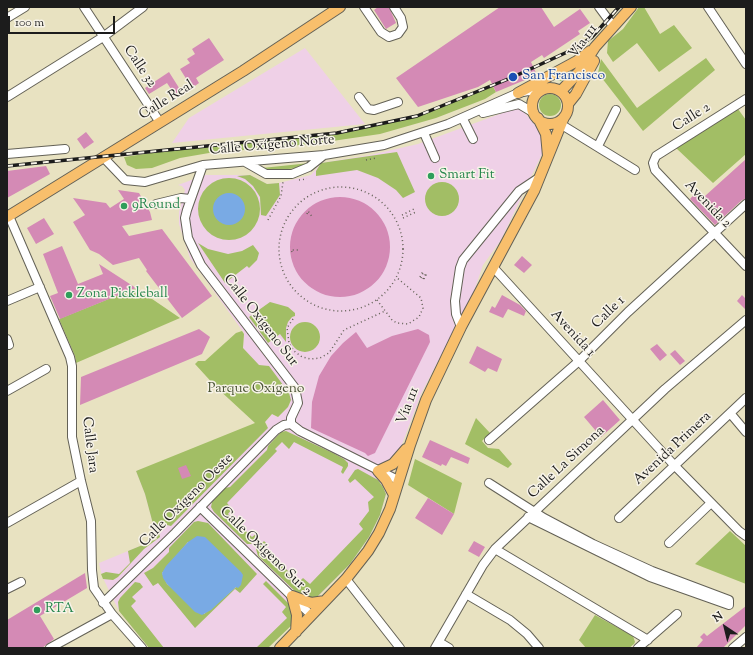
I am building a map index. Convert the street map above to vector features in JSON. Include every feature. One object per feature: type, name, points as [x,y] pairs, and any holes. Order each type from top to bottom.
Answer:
[{"type":"main road","name":"Calle Real","points":[[8,216],[249,66],[340,7]]},
{"type":"main road","name":"Vía 111","points":[[561,92],[579,72],[595,47],[631,7]]},
{"type":"main road","name":"Vía 111","points":[[568,104],[576,94],[613,26]]},
{"type":"main road","points":[[518,93],[577,61],[595,47]]},
{"type":"main road","points":[[551,88],[561,92],[568,104],[563,121],[548,124],[536,115],[534,101],[537,94],[551,88]]},
{"type":"main road","name":"Vía 111","points":[[536,115],[546,134],[548,158]]},
{"type":"main road","name":"Vía 111","points":[[280,648],[346,579],[375,540],[390,509],[398,480],[426,400],[461,327],[540,177],[563,121]]},
{"type":"main road","points":[[394,495],[386,480],[378,471],[393,464],[410,444]]},
{"type":"main road","points":[[292,596],[311,603],[325,601]]},
{"type":"main road","points":[[292,596],[297,615],[296,632]]},
{"type":"street","points":[[7,18],[25,7]]},
{"type":"street","name":"Calle 32","points":[[84,7],[159,121]]},
{"type":"street","points":[[7,98],[103,37],[143,7]]},
{"type":"street","points":[[364,7],[381,32],[389,37],[398,34],[403,27],[401,18],[394,7]]},
{"type":"street","points":[[599,7],[613,26]]},
{"type":"street","points":[[708,7],[746,64]]},
{"type":"street","name":"Calle Oxígeno Norte","points":[[451,123],[518,93],[528,91],[535,92],[537,94]]},
{"type":"street","points":[[358,97],[368,109],[374,110],[398,102]]},
{"type":"street","name":"Calle 2","points":[[653,160],[656,156],[746,99]]},
{"type":"street","name":"Calle Oxígeno Norte","points":[[103,157],[121,178],[135,182],[156,180],[203,165],[324,155],[384,145],[512,104],[525,106],[536,115]]},
{"type":"street","points":[[598,146],[616,110]]},
{"type":"street","points":[[463,119],[473,139]]},
{"type":"street","points":[[563,121],[635,170]]},
{"type":"street","points":[[424,133],[435,158]]},
{"type":"street","points":[[7,154],[64,149]]},
{"type":"street","points":[[245,162],[266,174],[283,174],[302,171],[324,155]]},
{"type":"street","name":"Avenida 2","points":[[653,160],[655,170],[746,266]]},
{"type":"street","name":"Calle Oxígeno Sur","points":[[203,165],[190,199],[185,218],[188,238],[194,253],[205,270],[295,388],[298,403],[291,418],[291,424]]},
{"type":"street","points":[[461,327],[456,314],[455,300],[460,268],[463,260],[519,192],[540,177]]},
{"type":"street","points":[[156,204],[181,198],[190,199]]},
{"type":"street","name":"Calle 1","points":[[490,440],[579,361],[628,312],[746,204]]},
{"type":"street","name":"Calle Jara","points":[[8,216],[40,287],[72,366],[71,425],[80,481],[92,526],[93,584],[95,591],[112,614],[142,648]]},
{"type":"street","name":"Avenida 1","points":[[493,267],[674,465],[739,531],[746,536]]},
{"type":"street","points":[[7,301],[40,287]]},
{"type":"street","name":"Calle La Simona","points":[[437,645],[483,565],[495,548],[632,420],[746,320]]},
{"type":"street","points":[[7,391],[46,369]]},
{"type":"street","name":"Avenida Primera","points":[[618,518],[746,398]]},
{"type":"street","points":[[730,413],[746,432]]},
{"type":"street","points":[[291,424],[297,430],[398,480]]},
{"type":"street","name":"Calle Oxígeno Oeste","points":[[103,603],[276,430],[284,425],[291,424]]},
{"type":"street","points":[[7,524],[80,481]]},
{"type":"street","points":[[489,483],[593,544],[652,571],[729,600],[729,605],[650,577],[528,517]]},
{"type":"street","points":[[669,543],[711,503]]},
{"type":"street","name":"Calle Oxígeno Sur 2","points":[[200,507],[311,615]]},
{"type":"street","points":[[495,548],[648,640]]},
{"type":"street","points":[[346,579],[400,648]]},
{"type":"street","points":[[7,589],[21,582]]},
{"type":"street","points":[[466,594],[510,620],[527,634],[539,648]]},
{"type":"street","points":[[50,648],[112,614]]},
{"type":"street","points":[[638,648],[678,614]]},
{"type":"street","points":[[734,648],[746,637]]},
{"type":"street","points":[[437,645],[449,648]]},
{"type":"path","points":[[366,160],[376,158]]},
{"type":"path","points":[[268,220],[281,196],[283,174]]},
{"type":"path","points":[[331,187],[352,187],[372,195],[389,208],[400,227],[404,248],[401,268],[391,286],[377,300],[359,309],[339,312],[319,308],[302,299],[288,284],[280,266],[278,246],[282,226],[294,208],[310,194],[331,187]]},
{"type":"path","points":[[402,215],[414,209]]},
{"type":"path","points":[[307,214],[308,211],[313,218]]},
{"type":"path","points":[[403,218],[416,212]]},
{"type":"path","points":[[292,252],[291,250],[298,250]]},
{"type":"path","points":[[425,272],[422,278],[425,272]]},
{"type":"path","points":[[377,300],[392,320],[402,325],[415,321],[419,317],[423,308],[421,298],[396,277]]},
{"type":"path","points":[[293,319],[287,328],[289,343],[294,351],[302,357],[311,359],[320,358],[329,353],[344,330],[385,311]]},
{"type":"shaded area","points":[[305,48],[365,124],[172,143],[189,118]]},
{"type":"shaded area","points":[[516,108],[523,110],[533,123],[541,128],[545,137],[542,154],[501,240],[483,265],[473,294],[421,394],[398,455],[380,515],[369,537],[350,564],[268,648],[149,648],[119,611],[102,576],[99,563],[157,539],[145,494],[136,471],[268,425],[265,422],[272,414],[278,417],[290,404],[243,348],[244,333],[190,258],[179,224],[179,212],[185,190],[182,186],[178,185],[205,175],[250,175],[267,184],[279,183],[311,175],[321,163],[370,155],[418,144]]},
{"type":"green space","points":[[639,7],[644,7],[660,34],[674,25],[692,48],[659,72],[637,43],[613,62],[607,53],[608,41],[623,29]]},
{"type":"green space","points":[[706,58],[715,70],[643,131],[598,73],[601,59],[637,108]]},
{"type":"green space","points":[[579,63],[579,66],[567,79],[561,81],[550,79]]},
{"type":"green space","points":[[492,85],[496,92],[485,99],[436,118],[380,134],[312,144],[209,153],[180,158],[152,168],[136,169],[127,165],[124,157],[172,150],[337,133],[379,125],[437,109]]},
{"type":"green space","points":[[550,94],[558,97],[561,105],[558,113],[550,116],[542,113],[539,105],[542,97]]},
{"type":"green space","points":[[738,109],[746,120],[746,154],[713,183],[676,148]]},
{"type":"green space","points":[[397,152],[415,192],[403,198],[396,190],[378,178],[357,170],[316,176],[316,171],[321,163]]},
{"type":"green space","points":[[310,163],[304,168],[271,170],[262,168]]},
{"type":"green space","points":[[250,175],[267,184],[279,183],[280,195],[266,216],[261,215],[260,197],[253,186],[245,179],[237,176]]},
{"type":"green space","points":[[229,178],[246,183],[251,187],[255,192],[260,209],[255,226],[251,231],[246,235],[229,240],[212,235],[207,231],[203,226],[198,209],[203,192],[207,187],[212,183]]},
{"type":"green space","points":[[439,182],[445,182],[449,183],[456,189],[459,199],[458,206],[452,213],[445,216],[439,216],[435,215],[428,209],[425,202],[425,196],[426,192],[432,185]]},
{"type":"green space","points":[[198,243],[208,249],[228,254],[242,251],[253,245],[259,253],[257,260],[249,268],[247,266],[225,283]]},
{"type":"green space","points":[[136,288],[180,318],[76,363],[75,356],[59,319]]},
{"type":"green space","points":[[270,302],[288,307],[295,313],[295,316],[288,322],[286,328],[286,342],[280,334],[268,343],[249,317]]},
{"type":"green space","points":[[305,322],[316,326],[320,337],[316,348],[305,352],[294,348],[290,337],[294,326]]},
{"type":"green space","name":"Parque Oxígeno","points":[[242,331],[244,334],[243,348],[259,365],[269,366],[289,393],[291,400],[288,407],[278,417],[272,414],[265,422],[268,428],[171,526],[167,525],[159,533],[160,537],[144,549],[118,577],[113,580],[103,579],[101,574],[106,572],[119,574],[130,563],[128,551],[157,539],[145,494],[136,471],[255,423],[216,387],[195,364],[198,361],[205,361],[236,333]]},
{"type":"green space","points":[[476,418],[490,433],[482,441],[488,448],[499,449],[512,464],[508,468],[465,444]]},
{"type":"green space","points":[[286,431],[344,459],[348,463],[348,466],[343,474],[341,472],[343,467],[294,442],[289,449],[282,442],[275,449],[277,451],[227,503],[232,509],[228,514],[252,537],[257,533],[259,535],[251,544],[247,544],[214,512],[211,507],[212,502],[225,488],[230,487],[267,450],[268,446],[281,432]]},
{"type":"green space","points":[[415,459],[462,483],[454,514],[408,485]]},
{"type":"green space","points":[[358,469],[378,480],[383,487],[386,494],[380,515],[369,537],[350,564],[316,598],[312,600],[300,596],[258,556],[256,549],[264,541],[266,543],[263,546],[299,582],[303,578],[310,584],[363,529],[359,524],[369,511],[368,502],[374,497],[355,479],[350,483],[348,480],[355,470]]},
{"type":"green space","points":[[198,521],[208,523],[257,574],[240,593],[235,589],[195,628],[158,583],[153,586],[144,573],[153,568],[169,552],[169,548],[194,522]],"holes":[[[188,542],[236,587],[204,614],[167,584],[162,573]]]},
{"type":"green space","points":[[730,531],[746,546],[746,584],[695,564]]},
{"type":"green space","points":[[266,581],[292,607],[294,623],[268,648],[256,648],[287,618],[282,612],[286,607],[263,584]]},
{"type":"green space","points":[[135,582],[140,583],[143,587],[132,597],[136,601],[131,606],[164,648],[149,648],[119,611],[118,602],[120,598]]},
{"type":"green space","points":[[595,615],[633,636],[635,642],[634,644],[629,648],[586,648],[579,640]]},
{"type":"water","points":[[226,193],[232,193],[242,200],[245,209],[244,215],[238,222],[232,225],[226,225],[216,218],[213,212],[213,206],[220,196]]},
{"type":"water","points":[[197,536],[205,537],[243,575],[241,585],[238,588],[236,587],[211,610],[202,615],[195,612],[167,584],[162,573],[166,566],[188,542]]},
{"type":"building","points":[[378,7],[389,7],[396,23],[386,29],[374,10]]},
{"type":"building","points":[[500,7],[541,7],[554,27],[580,9],[590,23],[578,31],[580,34],[544,58],[542,55],[531,62],[537,75],[496,92],[490,80],[478,87],[418,107],[396,78]]},
{"type":"building","points":[[209,38],[224,60],[196,78],[199,83],[192,88],[180,69],[190,63],[187,59],[195,54],[192,49]]},
{"type":"building","points":[[169,72],[181,91],[175,95],[167,83],[149,94],[145,88]]},
{"type":"building","points":[[86,132],[94,142],[84,149],[77,139]]},
{"type":"building","points":[[746,159],[746,199],[742,200],[715,225],[690,199],[698,190],[705,196]]},
{"type":"building","points":[[46,166],[50,174],[7,198],[7,171]]},
{"type":"building","points":[[118,190],[139,193],[150,212],[152,220],[122,226],[129,236],[162,229],[212,296],[182,318],[146,271],[147,270],[139,258],[113,265],[99,254],[90,250],[73,222],[85,215],[73,198],[106,203],[110,208],[124,199]]},
{"type":"building","points":[[340,197],[359,201],[375,212],[386,228],[390,247],[386,266],[375,282],[359,293],[340,297],[321,293],[305,282],[294,266],[290,247],[294,228],[305,212],[321,201]]},
{"type":"building","points":[[44,218],[54,234],[36,244],[27,228]]},
{"type":"building","points":[[62,246],[78,284],[103,274],[99,264],[136,288],[60,319],[50,296],[58,293],[43,254]]},
{"type":"building","points":[[522,256],[532,265],[524,273],[514,265]]},
{"type":"building","points":[[502,295],[520,305],[526,311],[524,316],[508,309],[503,318],[489,312],[492,306],[495,308]]},
{"type":"building","points":[[742,295],[746,299],[746,310],[737,301]]},
{"type":"building","points":[[199,329],[210,337],[202,354],[80,405],[81,377]]},
{"type":"building","points":[[418,329],[429,335],[430,342],[375,453],[368,456],[365,453],[311,428],[312,402],[319,376],[331,356],[343,343],[356,332],[367,348],[392,336]]},
{"type":"building","points":[[657,344],[667,355],[660,361],[650,349]]},
{"type":"building","points":[[477,346],[502,359],[497,372],[488,368],[485,372],[469,363]]},
{"type":"building","points":[[675,350],[685,361],[680,365],[670,354]]},
{"type":"building","points":[[603,400],[620,420],[601,437],[584,417]]},
{"type":"building","points":[[430,440],[470,458],[468,464],[451,457],[446,466],[442,464],[441,466],[422,457]]},
{"type":"building","points":[[186,465],[191,476],[182,479],[178,468]]},
{"type":"building","points":[[428,498],[454,514],[442,535],[415,518]]},
{"type":"building","points":[[474,541],[485,547],[479,557],[468,551]]},
{"type":"building","name":"RTA","points":[[85,573],[87,588],[40,616],[54,639],[42,648],[7,648],[7,620]]},
{"type":"building","points":[[746,606],[746,625],[723,648],[696,648],[703,640],[700,637],[704,633],[707,636]]},
{"type":"railway","points":[[7,166],[337,133],[417,116],[513,77],[576,48],[592,37],[619,7]]},
{"type":"place","name":"San Francisco","points":[[513,77]]},
{"type":"place","name":"Smart Fit","points":[[431,176]]},
{"type":"place","name":"9Round","points":[[124,206]]},
{"type":"place","name":"Zona Pickleball","points":[[69,295]]},
{"type":"place","name":"RTA","points":[[37,610]]}]
